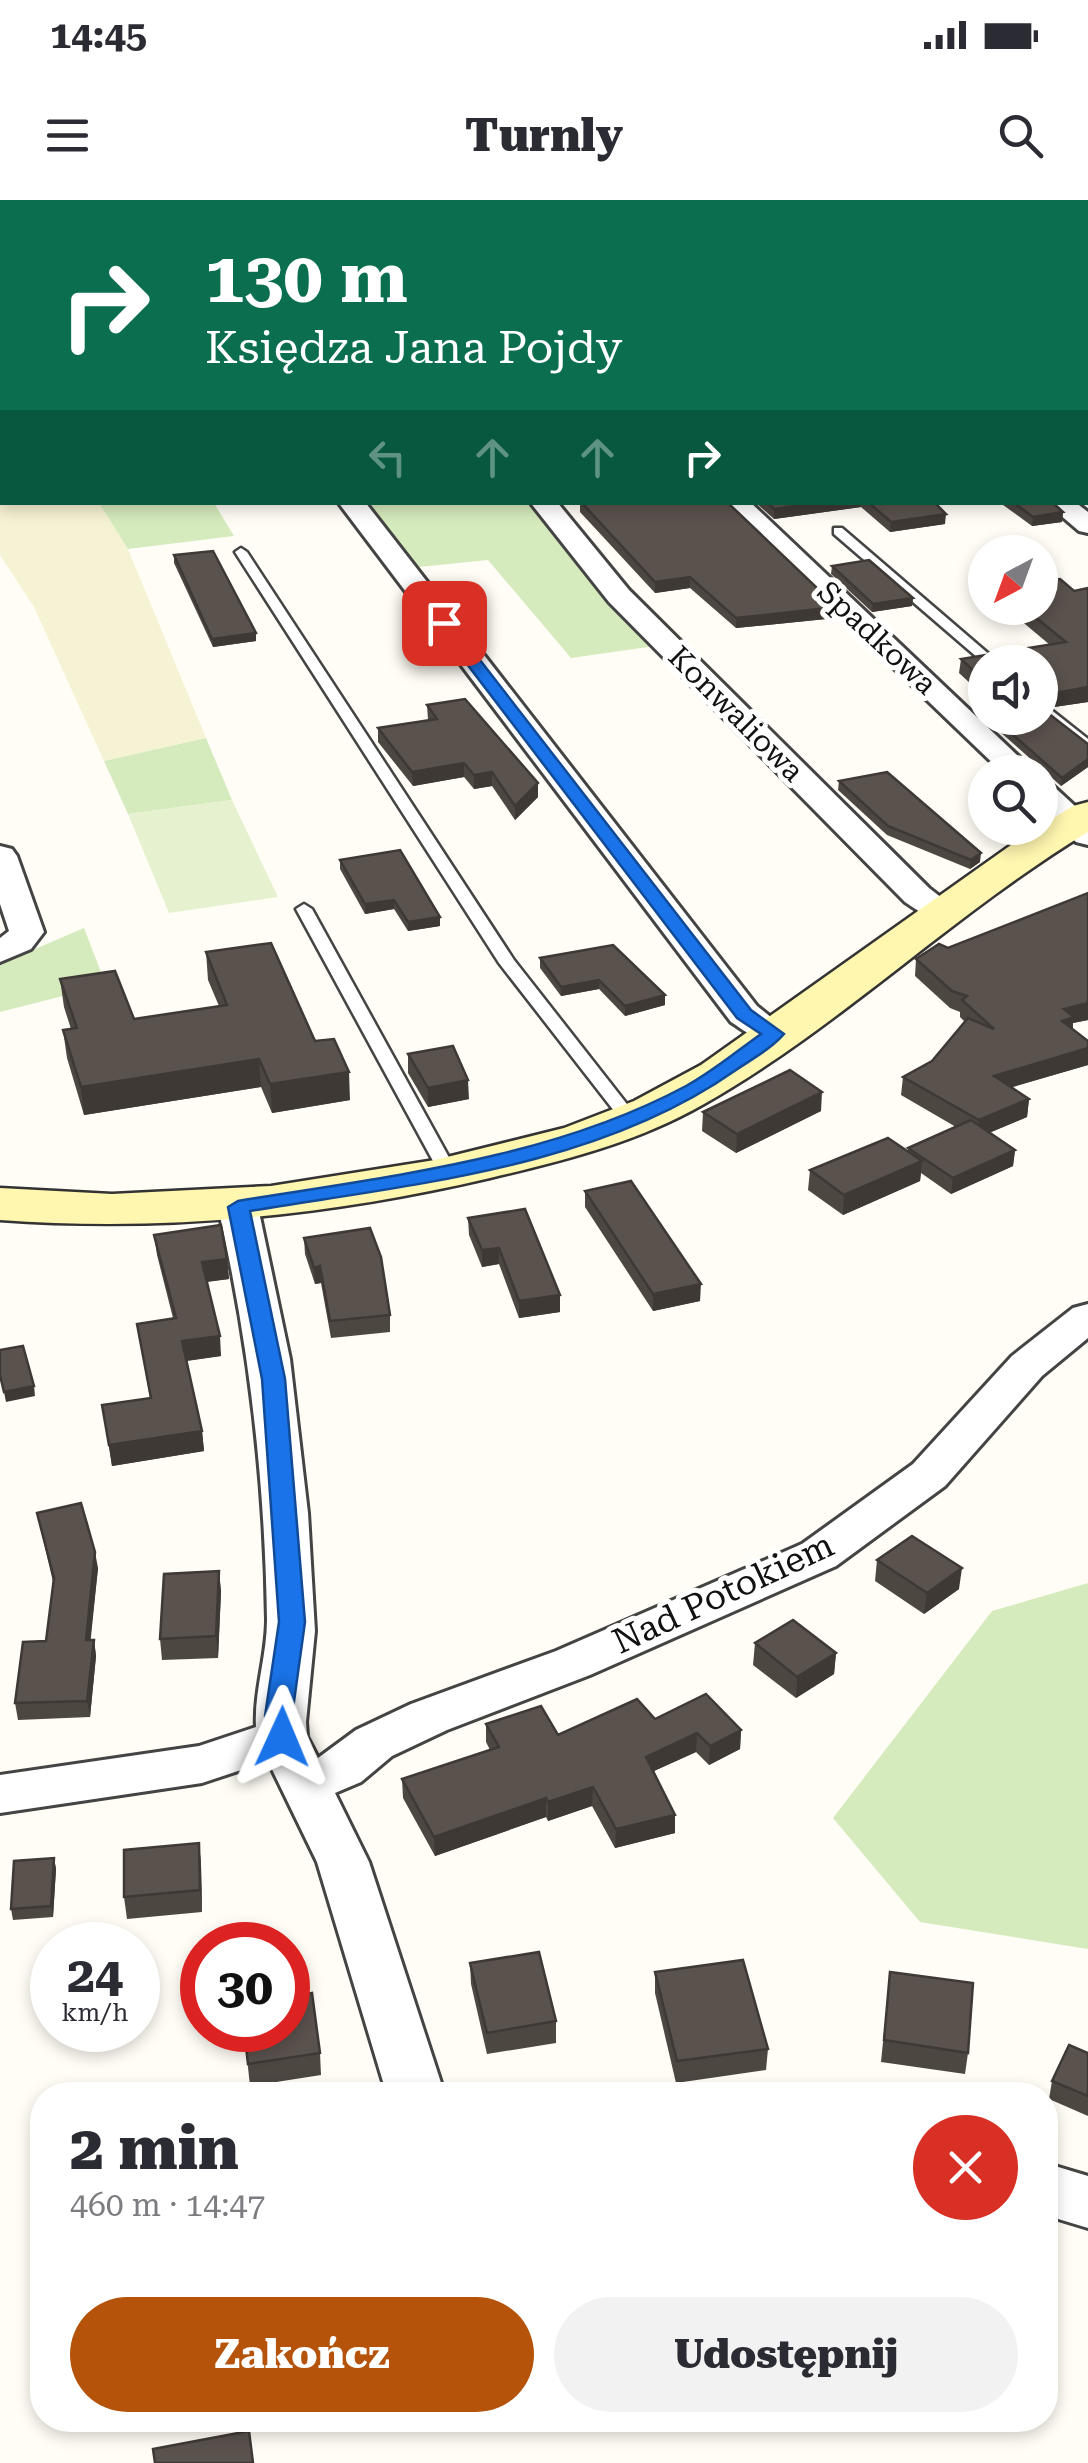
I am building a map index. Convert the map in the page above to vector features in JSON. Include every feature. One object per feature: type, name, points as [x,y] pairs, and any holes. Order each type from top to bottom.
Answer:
[{"type":"street","points":[[353,505],[744,1014],[774,1034]]},
{"type":"street","name":"Konwaliowa","points":[[545,505],[619,596],[917,894],[942,912]]},
{"type":"street","name":"Spadkowa","points":[[737,505],[1002,755]]},
{"type":"street","points":[[1062,505],[1088,526]]},
{"type":"street","points":[[0,1204],[133,1212],[238,1207],[448,1172],[546,1149],[631,1121],[694,1090],[942,912],[1083,824],[1058,805]]},
{"type":"street","points":[[0,856],[27,932],[20,942],[0,950]]},
{"type":"street","points":[[238,1207],[274,1379],[292,1622],[279,1716],[293,1761],[342,1862],[412,2082]]},
{"type":"street","name":"Nad Potokiem","points":[[0,1794],[202,1764],[293,1761],[343,1769],[374,1743],[429,1716],[573,1663],[820,1554],[929,1475],[1027,1366],[1088,1317]]},
{"type":"street","points":[[1058,2192],[1088,2202]]},
{"type":"lane","points":[[838,532],[971,645]]},
{"type":"lane","points":[[241,552],[507,963],[631,1121]]},
{"type":"lane","points":[[1058,720],[1088,746]]},
{"type":"lane","points":[[304,909],[448,1172]]},
{"type":"shaded area","points":[[0,505],[100,505],[128,549],[206,738],[104,761],[34,607],[0,555]]},
{"type":"green space","points":[[100,505],[215,505],[234,536],[128,549]]},
{"type":"green space","points":[[362,505],[536,505],[655,646],[571,658],[488,560],[409,568]]},
{"type":"green space","points":[[206,738],[232,800],[128,814],[104,761]]},
{"type":"green space","points":[[232,800],[278,897],[169,913],[128,814]]},
{"type":"green space","points":[[84,928],[106,985],[0,1012],[0,964]]},
{"type":"green space","points":[[1088,1583],[1088,1949],[920,1922],[833,1818],[992,1611]]},
{"type":"building","points":[[584,505],[730,505],[837,607],[736,618],[690,577],[655,582]]},
{"type":"building","points":[[770,505],[802,505],[774,509]]},
{"type":"building","points":[[871,505],[937,505],[946,514],[891,522]]},
{"type":"building","points":[[1017,505],[1055,505],[1063,512],[1033,517]]},
{"type":"building","points":[[213,551],[256,633],[212,639],[174,555]]},
{"type":"building","points":[[869,560],[913,598],[873,604],[832,566]]},
{"type":"building","points":[[1058,579],[1074,591],[1088,588],[1088,687],[1058,692],[1058,645],[1047,645],[1066,642],[1045,625],[1058,625]]},
{"type":"building","points":[[465,699],[538,783],[515,806],[492,772],[474,775],[464,763],[412,772],[378,728],[437,719],[427,705]]},
{"type":"building","points":[[1058,721],[1088,744],[1088,759],[1062,778],[1058,774],[1058,755],[1036,755],[1013,735],[1058,735]]},
{"type":"building","points":[[887,772],[981,853],[971,860],[888,826],[839,781]]},
{"type":"building","points":[[400,850],[440,917],[408,922],[394,900],[365,904],[340,860]]},
{"type":"building","points":[[1088,893],[1088,1003],[1064,1009],[1074,1017],[1062,1021],[1088,1041],[1088,1048],[994,1076],[1029,1099],[979,1120],[903,1077],[932,1061],[968,1018],[994,1029],[962,1000],[967,996],[952,991],[916,959],[939,944],[948,948]]},
{"type":"building","points":[[271,943],[315,1041],[334,1039],[349,1072],[270,1084],[259,1059],[81,1087],[63,1030],[77,1028],[60,979],[115,971],[134,1019],[227,1005],[206,952]]},
{"type":"building","points":[[613,945],[665,995],[625,1006],[599,980],[561,987],[540,958]]},
{"type":"building","points":[[453,1046],[468,1080],[428,1088],[408,1054]]},
{"type":"building","points":[[790,1070],[822,1092],[737,1134],[703,1112]]},
{"type":"building","points":[[971,1120],[1015,1150],[953,1178],[908,1148]]},
{"type":"building","points":[[888,1138],[922,1161],[844,1195],[810,1170]]},
{"type":"building","points":[[631,1181],[701,1284],[653,1294],[585,1191]]},
{"type":"building","points":[[525,1209],[560,1295],[519,1301],[499,1248],[482,1250],[468,1218]]},
{"type":"building","points":[[221,1225],[227,1259],[202,1262],[220,1336],[182,1341],[202,1431],[109,1445],[102,1405],[151,1398],[137,1324],[176,1318],[154,1235]]},
{"type":"building","points":[[370,1228],[381,1257],[390,1315],[330,1321],[320,1266],[314,1268],[304,1238]]},
{"type":"building","points":[[23,1346],[34,1386],[4,1392],[0,1350]]},
{"type":"building","points":[[81,1503],[95,1552],[86,1640],[94,1640],[87,1701],[15,1703],[23,1642],[46,1641],[54,1578],[37,1513]]},
{"type":"building","points":[[912,1536],[962,1568],[927,1593],[877,1560]]},
{"type":"building","points":[[219,1571],[216,1636],[160,1639],[164,1574]]},
{"type":"building","points":[[793,1620],[836,1653],[797,1677],[755,1643]]},
{"type":"building","points":[[706,1694],[741,1730],[710,1746],[697,1733],[646,1757],[675,1815],[616,1829],[593,1787],[548,1802],[546,1798],[434,1837],[402,1779],[499,1747],[486,1724],[541,1706],[558,1735],[637,1699],[655,1719]]},
{"type":"building","points":[[199,1843],[200,1890],[124,1897],[124,1850]]},
{"type":"building","points":[[54,1858],[51,1906],[11,1909],[14,1861]]},
{"type":"building","points":[[539,1952],[556,2021],[487,2033],[470,1963]]},
{"type":"building","points":[[743,1960],[768,2049],[677,2061],[655,1972]]},
{"type":"building","points":[[890,1972],[973,1983],[968,2053],[884,2040]]},
{"type":"building","points":[[310,1993],[320,2053],[248,2064],[247,2052],[310,2052]]},
{"type":"building","points":[[1069,2045],[1088,2053],[1088,2096],[1052,2081]]},
{"type":"building","points":[[249,2432],[253,2463],[155,2463],[153,2449]]},
{"type":"route","points":[[282,1737],[279,1716],[292,1622],[274,1379],[238,1207],[448,1172],[591,1135],[694,1090],[774,1034],[744,1014],[444,623]]}]
